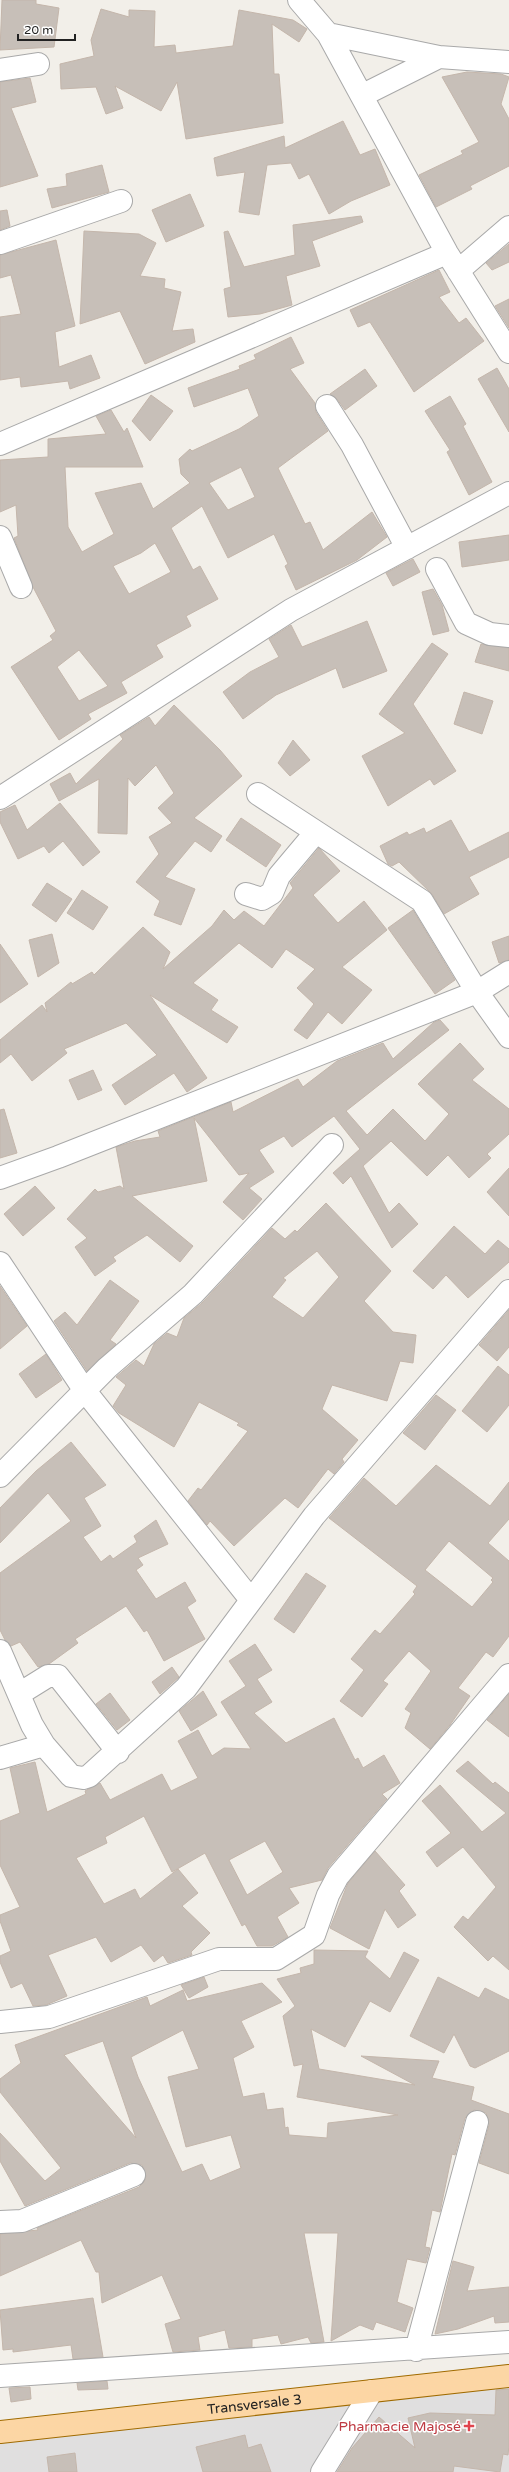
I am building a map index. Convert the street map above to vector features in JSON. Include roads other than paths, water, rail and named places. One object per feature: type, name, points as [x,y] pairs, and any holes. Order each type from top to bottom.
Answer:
[{"type":"main road","name":"Transversale 3","points":[[0,2432],[509,2376]]},
{"type":"street","points":[[299,0],[328,34],[363,95],[452,262],[509,352]]},
{"type":"street","points":[[328,34],[440,57],[509,62]]},
{"type":"street","points":[[363,95],[440,57]]},
{"type":"street","points":[[0,70],[38,64]]},
{"type":"street","points":[[0,243],[121,201]]},
{"type":"street","points":[[0,444],[452,262],[509,227]]},
{"type":"street","points":[[327,406],[352,445],[407,548]]},
{"type":"street","points":[[0,798],[291,610],[509,494]]},
{"type":"street","points":[[0,537],[21,587]]},
{"type":"street","points":[[437,569],[466,623],[490,634],[509,636]]},
{"type":"street","points":[[258,794],[422,901],[477,992],[509,1037]]},
{"type":"street","points":[[246,894],[262,899],[272,893],[279,876],[316,832]]},
{"type":"street","points":[[0,1178],[58,1157],[477,992],[509,972]]},
{"type":"street","points":[[0,1476],[107,1368],[193,1294],[332,1145]]},
{"type":"street","points":[[0,1263],[85,1391],[251,1600]]},
{"type":"street","points":[[0,1651],[32,1725],[44,1744],[71,1776],[89,1776],[118,1752],[186,1688],[314,1516],[509,1290]]},
{"type":"street","points":[[0,2022],[49,2017],[219,1959],[276,1959],[314,1935],[328,1895],[338,1876],[509,1675]]},
{"type":"street","points":[[18,1694],[48,1676],[58,1676],[118,1752]]},
{"type":"street","points":[[0,1758],[44,1744]]},
{"type":"street","points":[[416,2350],[477,2122]]},
{"type":"street","points":[[0,2222],[22,2221],[134,2175]]},
{"type":"street","points":[[0,2376],[416,2350],[509,2342]]},
{"type":"street","points":[[322,2472],[372,2392]]},
{"type":"place","name":"Pharmacie Majosé","points":[[469,2426]]}]
